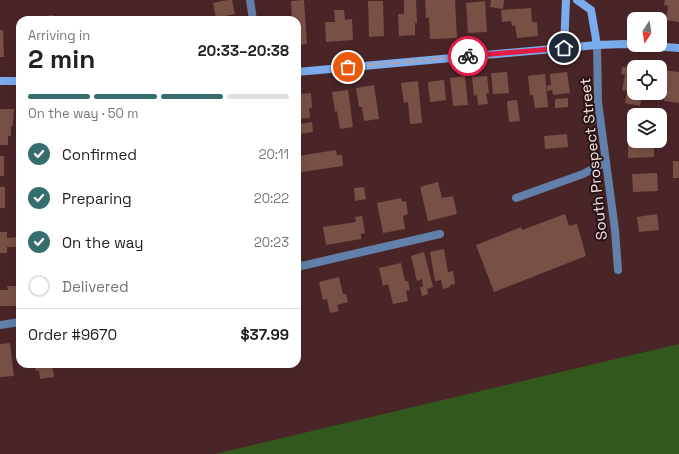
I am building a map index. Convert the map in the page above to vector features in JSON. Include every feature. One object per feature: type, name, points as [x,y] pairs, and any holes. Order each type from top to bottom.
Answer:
[{"type":"street","points":[[250,0],[253,16]]},
{"type":"street","points":[[564,48],[566,0]]},
{"type":"street","points":[[577,0],[591,10],[597,45]]},
{"type":"street","points":[[301,72],[597,45],[624,44],[679,48]]},
{"type":"street","name":"South Prospect Street","points":[[597,45],[598,102],[615,230],[618,270]]},
{"type":"street","points":[[0,81],[16,82]]},
{"type":"street","points":[[516,198],[583,174],[606,162]]},
{"type":"street","points":[[301,266],[440,234]]},
{"type":"street","points":[[0,325],[16,323]]},
{"type":"shaded area","points":[[679,344],[679,454],[215,454]]},
{"type":"building","points":[[232,0],[235,14],[216,16],[213,3]]},
{"type":"building","points":[[304,0],[307,44],[301,45],[301,16],[292,16],[291,1]]},
{"type":"building","points":[[404,0],[416,0],[417,23],[415,23],[415,35],[399,36],[398,14],[404,14]]},
{"type":"building","points":[[425,0],[455,0],[457,38],[430,39],[429,17],[426,18]]},
{"type":"building","points":[[491,0],[504,0],[503,9],[490,7]]},
{"type":"building","points":[[665,0],[679,0],[679,22],[667,20],[668,6],[664,5]]},
{"type":"building","points":[[368,1],[383,1],[384,36],[369,37]]},
{"type":"building","points":[[485,1],[487,32],[468,33],[466,3]]},
{"type":"building","points":[[531,8],[532,22],[537,22],[538,36],[517,38],[515,25],[512,26],[511,21],[502,22],[501,10]]},
{"type":"building","points":[[334,10],[344,10],[345,20],[352,19],[353,40],[326,42],[325,22],[335,22]]},
{"type":"building","points":[[0,30],[3,30],[4,57],[0,57]]},
{"type":"building","points":[[622,67],[627,67],[627,91],[622,90],[625,75],[621,74]]},
{"type":"building","points":[[667,70],[679,72],[679,103],[664,101],[667,100]]},
{"type":"building","points":[[507,72],[509,93],[493,94],[491,73]]},
{"type":"building","points":[[567,72],[570,93],[553,95],[552,90],[547,91],[547,86],[551,85],[550,74]]},
{"type":"building","points":[[545,74],[548,107],[535,108],[533,95],[530,95],[528,76]]},
{"type":"building","points":[[465,76],[468,105],[453,106],[450,78]]},
{"type":"building","points":[[487,76],[489,93],[486,94],[488,104],[478,105],[477,95],[474,96],[472,77]]},
{"type":"building","points":[[444,80],[446,100],[430,102],[428,82]]},
{"type":"building","points":[[418,81],[422,123],[410,124],[408,102],[404,103],[401,83]]},
{"type":"building","points":[[374,85],[379,119],[364,121],[362,107],[359,107],[356,88]]},
{"type":"building","points":[[348,90],[353,127],[340,129],[337,111],[335,112],[332,92]]},
{"type":"building","points":[[627,91],[627,100],[641,100],[640,106],[625,103]]},
{"type":"building","points":[[311,93],[312,108],[309,108],[310,118],[301,119],[301,94]]},
{"type":"building","points":[[568,98],[568,107],[555,108],[555,99]]},
{"type":"building","points":[[517,100],[520,121],[509,122],[507,101]]},
{"type":"building","points":[[0,109],[14,109],[13,126],[11,126],[11,136],[8,136],[8,145],[0,145]]},
{"type":"building","points":[[312,122],[313,132],[301,134],[301,124]]},
{"type":"building","points":[[567,134],[568,147],[545,149],[544,136]]},
{"type":"building","points":[[628,148],[654,148],[654,157],[628,158]]},
{"type":"building","points":[[336,150],[337,155],[342,155],[343,166],[301,172],[301,156]]},
{"type":"building","points":[[0,156],[4,156],[4,176],[0,176]]},
{"type":"building","points":[[673,161],[679,161],[679,178],[673,178]]},
{"type":"building","points":[[657,173],[658,191],[633,192],[632,174]]},
{"type":"building","points":[[438,182],[442,198],[453,196],[457,214],[428,221],[420,187]]},
{"type":"building","points":[[0,187],[5,187],[5,208],[0,208]]},
{"type":"building","points":[[364,187],[366,199],[355,201],[354,188]]},
{"type":"building","points":[[401,198],[402,202],[406,201],[408,214],[403,216],[405,229],[383,233],[377,203]]},
{"type":"building","points":[[565,214],[569,226],[577,224],[586,256],[494,292],[476,245],[521,227],[522,230]]},
{"type":"building","points":[[657,214],[659,230],[639,232],[637,217]]},
{"type":"building","points":[[362,216],[365,233],[361,234],[361,239],[326,245],[323,227],[356,222],[355,217]]},
{"type":"building","points":[[0,232],[7,232],[7,238],[16,237],[16,247],[7,247],[7,253],[0,253]]},
{"type":"building","points":[[444,249],[448,272],[453,271],[455,284],[443,289],[441,280],[435,281],[430,252]]},
{"type":"building","points":[[424,252],[433,287],[427,289],[428,294],[422,296],[420,287],[423,287],[422,279],[417,281],[411,256]]},
{"type":"building","points":[[401,263],[405,281],[408,281],[410,290],[406,291],[408,301],[393,304],[388,284],[383,286],[379,268]]},
{"type":"building","points":[[339,277],[343,294],[346,294],[348,302],[337,305],[339,311],[330,313],[327,299],[323,300],[319,282]]},
{"type":"building","points":[[7,286],[16,286],[16,306],[0,306],[0,290],[8,290]]},
{"type":"building","points":[[10,343],[14,376],[0,377],[0,344]]},
{"type":"building","points":[[35,368],[53,368],[54,377],[40,379],[39,371],[36,371]]},
{"type":"way so far","points":[[348,67],[468,56]]},
{"type":"route","points":[[468,56],[564,48]]}]
